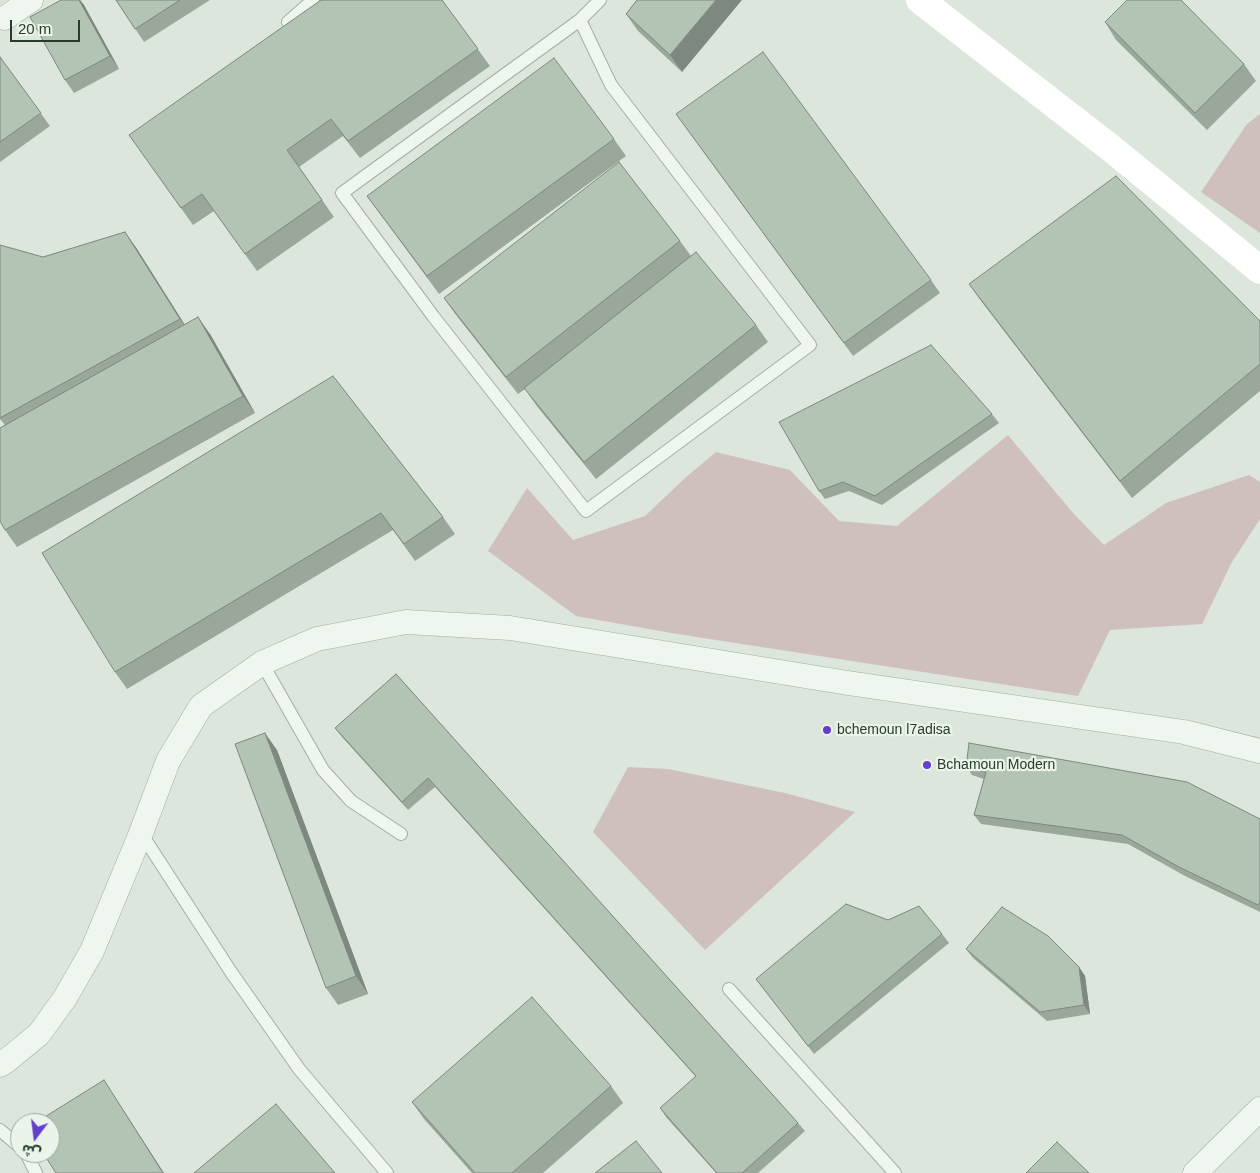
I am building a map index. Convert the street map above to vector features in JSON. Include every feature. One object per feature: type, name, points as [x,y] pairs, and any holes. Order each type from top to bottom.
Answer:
[{"type":"main road","points":[[920,0],[1112,149],[1260,270]]},
{"type":"street","points":[[5,18],[31,0]]},
{"type":"street","points":[[0,1064],[39,1034],[65,998],[92,951],[168,762],[201,706],[262,663],[317,639],[406,622],[510,628],[848,683],[1184,732],[1260,751]]},
{"type":"street","points":[[1194,1173],[1260,1109]]},
{"type":"lane","points":[[288,22],[313,0]]},
{"type":"lane","points":[[580,20],[611,85],[810,345],[586,511],[433,316],[342,193],[580,20],[600,0]]},
{"type":"lane","points":[[262,663],[323,770],[351,802],[401,834]]},
{"type":"lane","points":[[141,833],[230,972],[299,1069],[387,1173]]},
{"type":"lane","points":[[729,989],[895,1173]]},
{"type":"lane","points":[[0,1130],[10,1138]]},
{"type":"shaded area","points":[[1260,114],[1260,233],[1201,192],[1247,124]]},
{"type":"shaded area","points":[[1008,435],[1073,513],[1104,545],[1166,503],[1249,475],[1260,482],[1260,519],[1232,562],[1202,624],[1110,630],[1078,696],[671,633],[576,616],[488,551],[527,488],[573,540],[645,516],[716,452],[790,470],[839,521],[897,526]]},
{"type":"shaded area","points":[[628,767],[668,769],[785,793],[855,812],[705,950],[593,832]]},
{"type":"building","points":[[61,0],[79,0],[110,56],[65,80],[30,17]]},
{"type":"building","points":[[116,0],[180,0],[135,29]]},
{"type":"building","points":[[321,0],[442,0],[478,49],[348,141],[331,119],[287,150],[322,200],[245,254],[202,194],[181,208],[129,135]]},
{"type":"building","points":[[637,0],[716,0],[670,55],[626,14]]},
{"type":"building","points":[[1127,0],[1181,0],[1244,64],[1195,113],[1105,22]]},
{"type":"building","points":[[763,52],[931,280],[844,343],[676,114]]},
{"type":"building","points":[[0,57],[41,113],[0,142]]},
{"type":"building","points":[[554,58],[614,139],[427,276],[367,196]]},
{"type":"building","points":[[619,162],[680,241],[506,377],[444,298]]},
{"type":"building","points":[[1116,176],[1260,321],[1260,364],[1120,481],[969,284]]},
{"type":"building","points":[[125,232],[180,319],[0,418],[0,245],[43,257]]},
{"type":"building","points":[[696,252],[756,325],[584,462],[524,388]]},
{"type":"building","points":[[198,317],[243,396],[5,530],[0,521],[0,428]]},
{"type":"building","points":[[931,345],[992,414],[875,496],[843,482],[819,491],[779,422]]},
{"type":"building","points":[[333,376],[443,517],[404,544],[381,513],[115,672],[42,553]]},
{"type":"building","points":[[396,674],[798,1123],[742,1173],[717,1173],[660,1108],[696,1076],[428,778],[402,802],[335,728]]},
{"type":"building","points":[[265,733],[356,976],[326,988],[235,744]]},
{"type":"building","points":[[969,743],[1187,782],[1260,819],[1260,902],[1258,905],[1179,867],[1122,835],[974,815],[986,772],[966,767]]},
{"type":"building","points":[[846,904],[888,920],[919,906],[942,934],[808,1046],[756,979]]},
{"type":"building","points":[[1002,907],[1048,936],[1079,967],[1084,1005],[1040,1012],[966,949]]},
{"type":"building","points":[[532,997],[611,1086],[512,1173],[475,1173],[412,1102]]},
{"type":"building","points":[[104,1080],[163,1173],[56,1173],[50,1163],[60,1163],[60,1113],[51,1113]]},
{"type":"building","points":[[276,1104],[335,1173],[194,1173]]},
{"type":"building","points":[[636,1141],[662,1173],[595,1173]]},
{"type":"building","points":[[1057,1142],[1089,1173],[1026,1173]]},
{"type":"place","name":"bchemoun l7adisa","points":[[827,730]]},
{"type":"place","name":"Bchamoun Modern","points":[[927,765]]}]
